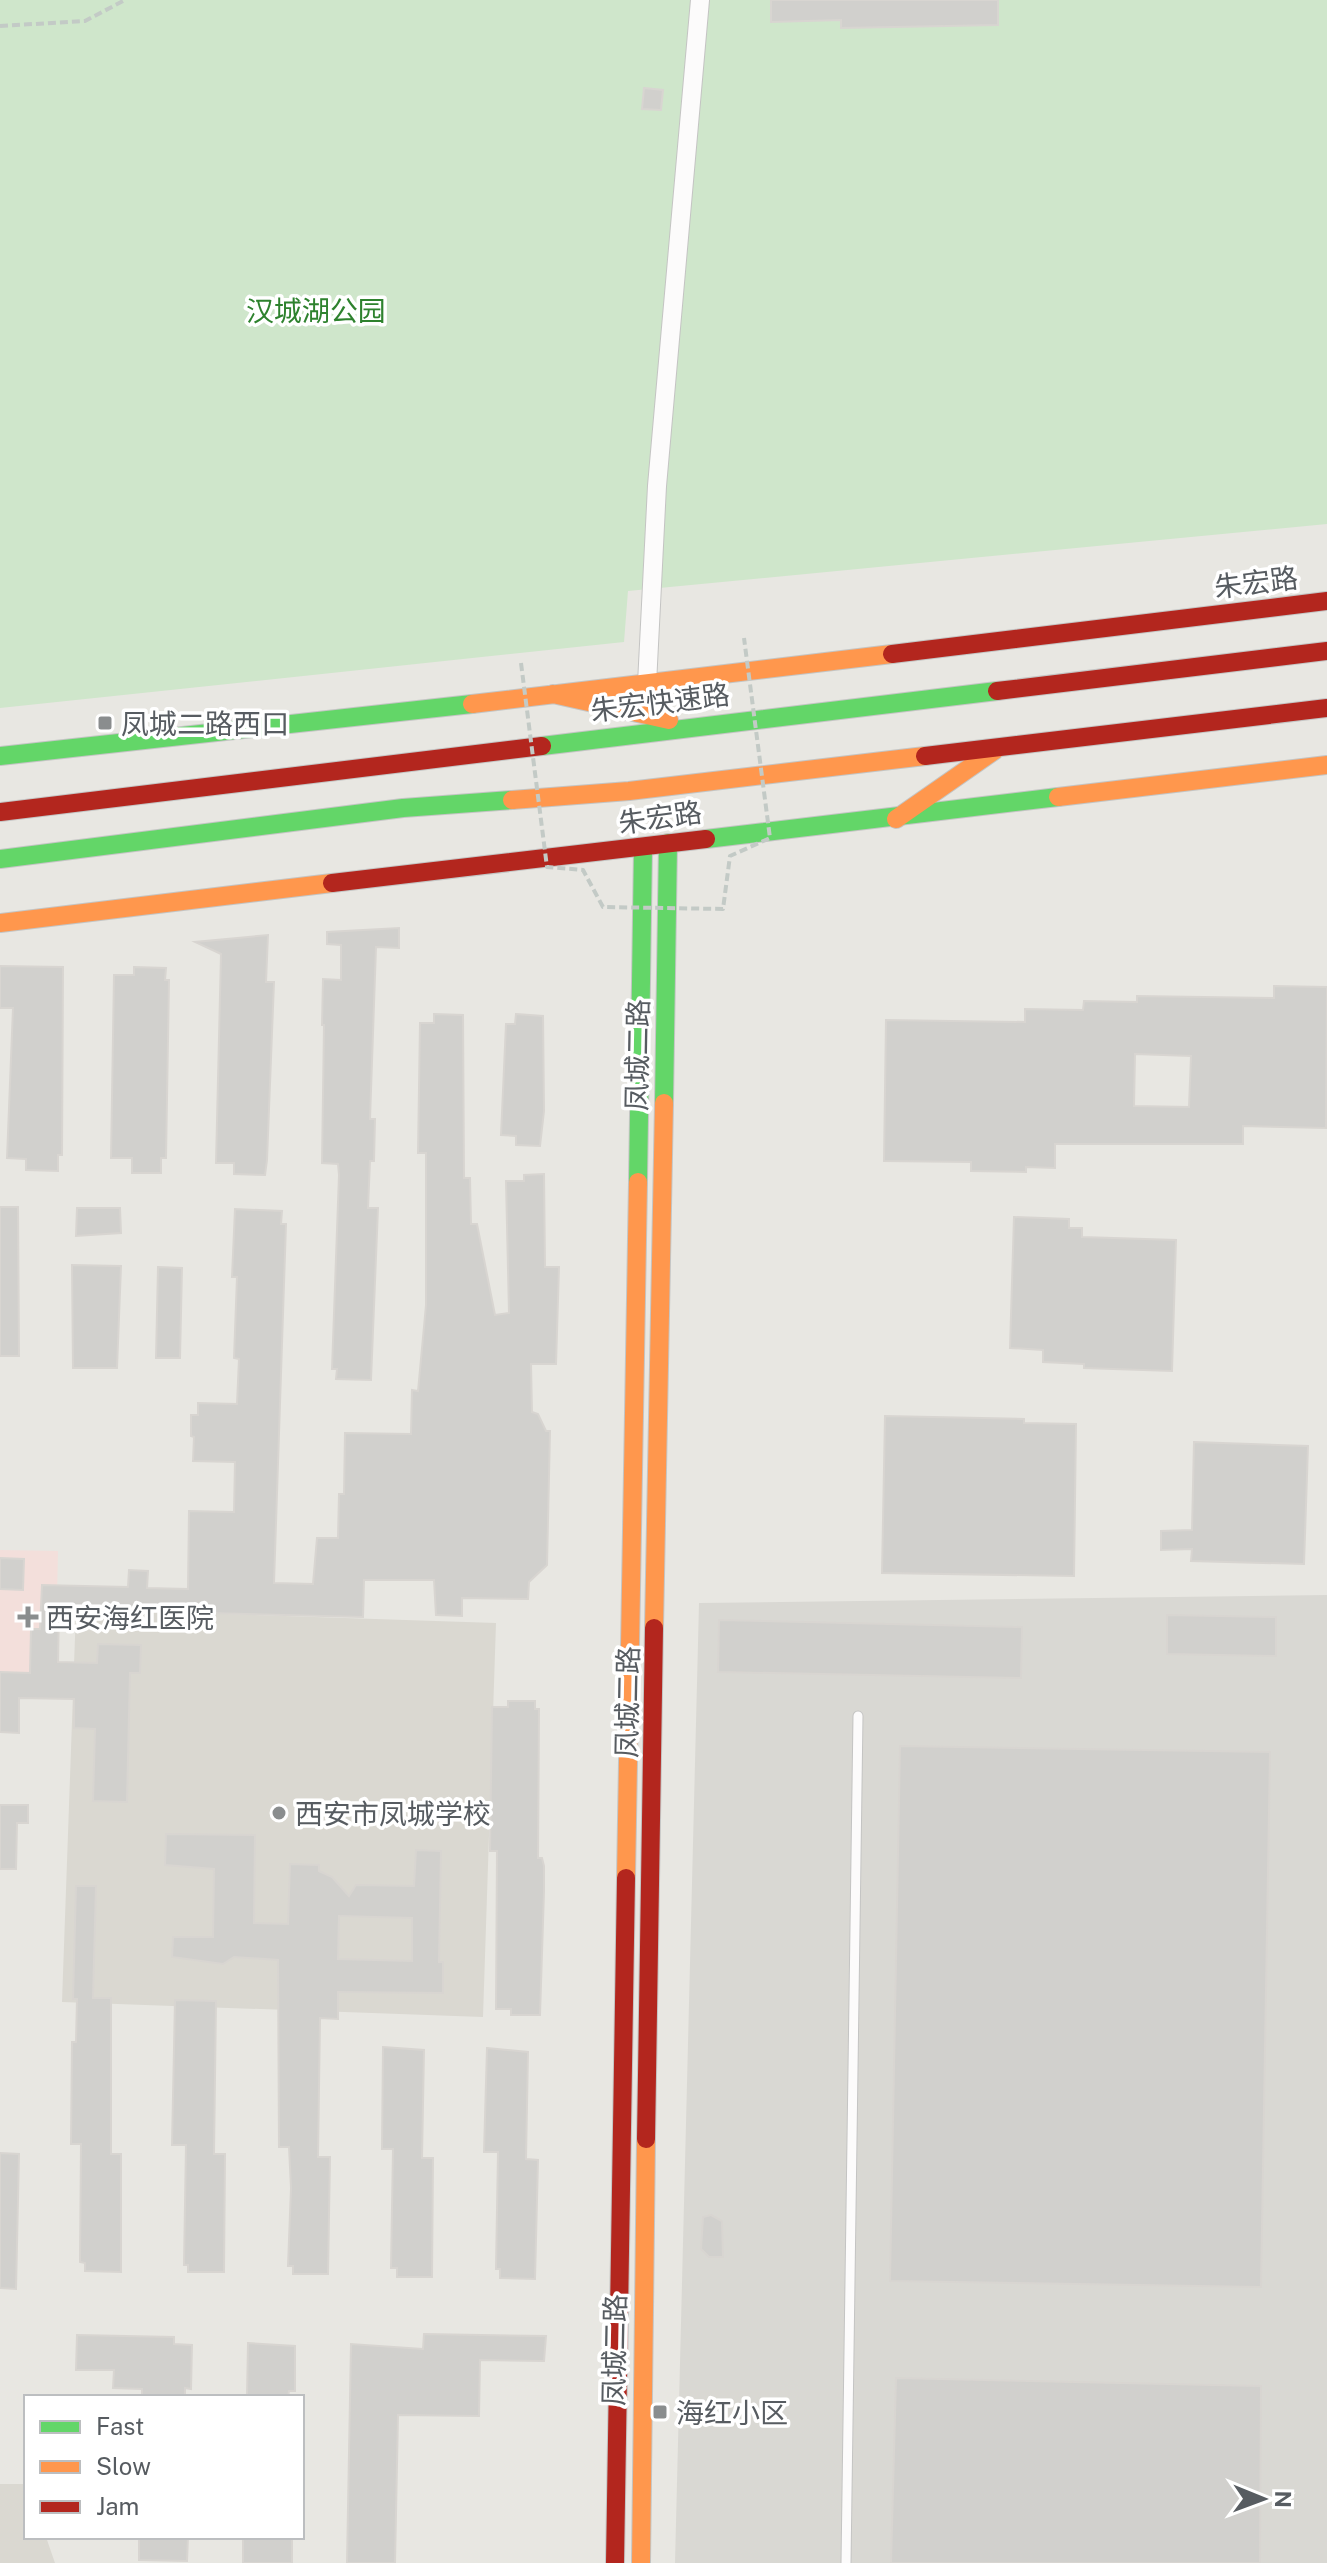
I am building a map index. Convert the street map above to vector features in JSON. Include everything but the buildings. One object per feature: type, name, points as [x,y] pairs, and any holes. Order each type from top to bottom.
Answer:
[{"type":"main road","name":"朱宏路","points":[[0,756],[647,684],[1327,601]]},
{"type":"main road","name":"朱宏快速路","points":[[0,812],[1327,651]]},
{"type":"main road","points":[[553,694],[696,726]]},
{"type":"main road","points":[[0,859],[403,808],[629,791],[1327,708]]},
{"type":"main road","points":[[896,819],[998,748]]},
{"type":"main road","name":"朱宏路","points":[[0,923],[668,843],[896,819],[1327,765]]},
{"type":"main road","name":"凤城二路","points":[[641,2563],[639,2488],[668,843]]},
{"type":"main road","name":"凤城二路","points":[[615,2563],[643,848]]},
{"type":"street","points":[[647,684],[657,486],[700,0]]},
{"type":"lane","points":[[846,2563],[858,1716]]},
{"type":"path","points":[[0,26],[85,21],[125,0]]},
{"type":"path","points":[[521,663],[547,867],[583,870],[603,907],[723,909],[730,856],[770,838],[744,638]]},
{"type":"shaded area","name":"西安海红医院","points":[[0,1550],[58,1551],[55,1684],[0,1683]]},
{"type":"shaded area","points":[[1327,1595],[1327,2563],[675,2563],[699,1603]]},
{"type":"shaded area","name":"西安市凤城学校","points":[[76,1609],[496,1623],[483,2017],[62,2002]]},
{"type":"shaded area","points":[[0,2484],[24,2484],[24,2539],[47,2539],[55,2563],[0,2563]]},
{"type":"green space","name":"汉城湖公园","points":[[0,0],[1327,0],[1327,524],[628,591],[624,642],[0,708]]},
{"type":"traffic: fast","points":[[542,746],[997,691]]},
{"type":"traffic: fast","points":[[0,756],[472,704]]},
{"type":"traffic: fast","points":[[706,839],[1058,797]]},
{"type":"traffic: fast","points":[[0,859],[403,808],[512,800]]},
{"type":"traffic: fast","points":[[664,1103],[668,843]]},
{"type":"traffic: fast","points":[[638,1182],[643,848]]},
{"type":"traffic: slow","points":[[472,704],[892,654]]},
{"type":"traffic: slow","points":[[553,694],[669,720]]},
{"type":"traffic: slow","points":[[896,819],[995,750]]},
{"type":"traffic: slow","points":[[512,800],[629,791],[925,756]]},
{"type":"traffic: slow","points":[[1058,797],[1327,765]]},
{"type":"traffic: slow","points":[[0,923],[332,883]]},
{"type":"traffic: slow","points":[[654,1628],[664,1103]]},
{"type":"traffic: slow","points":[[626,1878],[638,1182]]},
{"type":"traffic: slow","points":[[641,2563],[646,2139]]},
{"type":"traffic: jam","points":[[892,654],[1327,601]]},
{"type":"traffic: jam","points":[[997,691],[1327,651]]},
{"type":"traffic: jam","points":[[925,756],[1327,708]]},
{"type":"traffic: jam","points":[[0,812],[542,746]]},
{"type":"traffic: jam","points":[[332,883],[706,839]]},
{"type":"traffic: jam","points":[[646,2139],[654,1628]]},
{"type":"traffic: jam","points":[[615,2563],[626,1878]]},
{"type":"place","name":"凤城二路西口","points":[[105,723]]},
{"type":"place","name":"西安海红医院","points":[[28,1617]]},
{"type":"place","name":"西安市凤城学校","points":[[279,1813]]},
{"type":"place","name":"海红小区","points":[[660,2412]]}]
